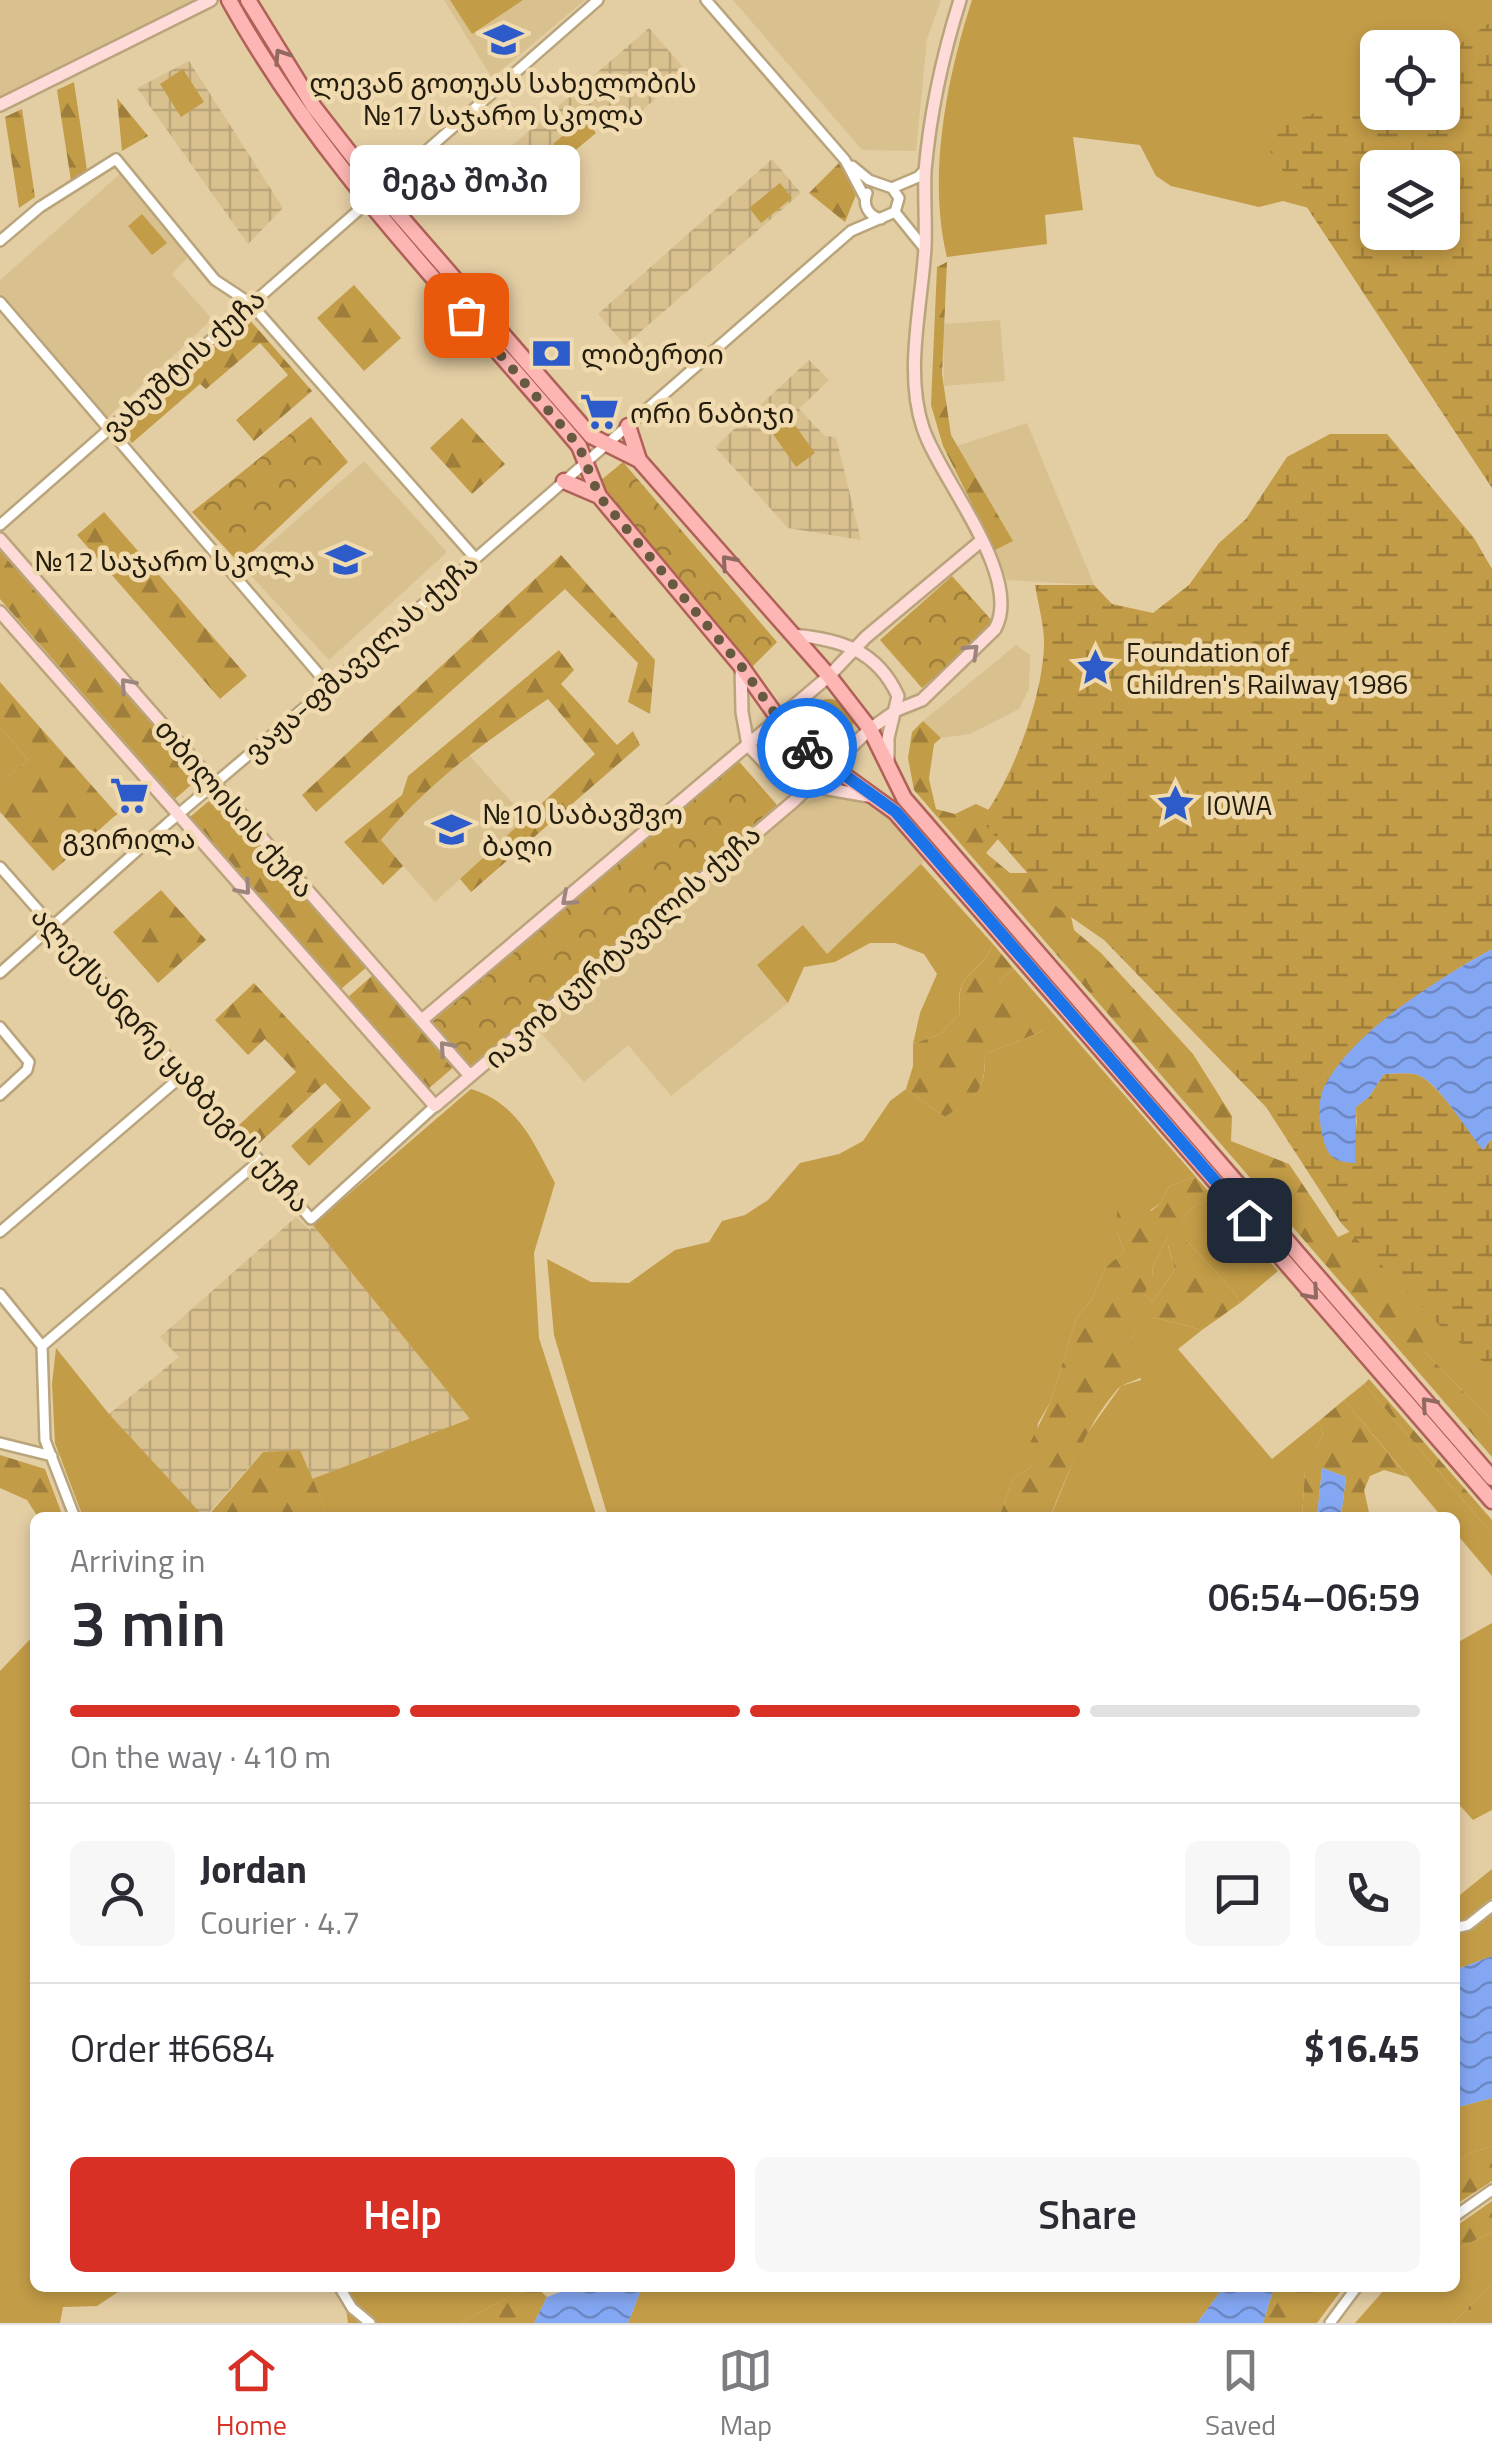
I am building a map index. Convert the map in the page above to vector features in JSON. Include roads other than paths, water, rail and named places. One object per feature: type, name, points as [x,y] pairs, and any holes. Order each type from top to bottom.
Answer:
[{"type":"main road","points":[[0,105],[211,0]]},
{"type":"main road","points":[[229,0],[295,106],[568,433],[587,462],[599,496],[741,666],[778,718],[796,738],[896,812],[1492,1478]]},
{"type":"main road","points":[[248,0],[373,197],[590,436],[639,460],[830,676],[870,730],[904,798],[1197,1149]]},
{"type":"main road","name":"იაკობ ცურტაველის ქუჩა","points":[[435,1106],[870,730],[897,710],[922,700],[1000,620],[998,579],[922,428],[916,386],[926,170],[945,48],[960,0]]},
{"type":"main road","points":[[628,426],[639,460]]},
{"type":"main road","points":[[564,481],[599,496]]},
{"type":"main road","name":"თბილისის ქუჩა","points":[[0,539],[470,1076]]},
{"type":"main road","points":[[422,1020],[830,676],[856,648],[981,541]]},
{"type":"main road","name":"თბილისის ქუჩა","points":[[0,612],[435,1106]]},
{"type":"main road","points":[[792,636],[856,648],[882,668],[898,696],[888,738],[888,770]]},
{"type":"main road","points":[[741,666],[742,712],[748,745],[784,781],[881,800]]},
{"type":"main road","points":[[1231,1188],[1492,1502]]},
{"type":"street","name":"ვახუშტის ქუჩა","points":[[0,525],[598,0]]},
{"type":"street","points":[[706,0],[844,160],[875,217],[884,218]]},
{"type":"street","points":[[0,240],[40,208],[116,158],[215,280],[250,303],[475,558]]},
{"type":"street","points":[[844,160],[879,184],[892,188],[899,198],[895,212],[851,231]]},
{"type":"street","points":[[892,188],[926,170]]},
{"type":"street","points":[[851,231],[872,187],[879,184]]},
{"type":"street","points":[[895,212],[925,249]]},
{"type":"street","name":"ვაჟა-ფშაველას ქუჩა","points":[[0,973],[851,231]]},
{"type":"street","points":[[0,302],[329,686]]},
{"type":"street","name":"ალექსანდრე ყაზბეგის ქუჩა","points":[[0,867],[310,1219],[435,1106]]},
{"type":"street","points":[[0,1027],[29,1062],[27,1070],[0,1095]]},
{"type":"street","points":[[0,1232],[183,1075]]},
{"type":"street","points":[[42,1346],[259,1161]]},
{"type":"street","points":[[0,1294],[42,1346],[45,1440],[73,1512]]},
{"type":"street","points":[[0,1443],[52,1456]]},
{"type":"street","points":[[1460,1927],[1492,1906]]},
{"type":"street","points":[[1460,2212],[1492,2190]]},
{"type":"street","points":[[342,2292],[352,2308],[370,2323]]},
{"type":"street","points":[[1330,2323],[1353,2292]]},
{"type":"water","points":[[1492,949],[1492,1138],[1483,1150],[1444,1097],[1426,1080],[1414,1074],[1384,1074],[1369,1097],[1356,1107],[1355,1163],[1333,1158],[1323,1138],[1320,1104],[1322,1091],[1339,1065],[1356,1045],[1400,1008]]},
{"type":"water","points":[[1322,1468],[1346,1477],[1342,1512],[1318,1512]]},
{"type":"water","points":[[1492,1956],[1492,2098],[1460,2107],[1460,1968]]},
{"type":"water","points":[[560,2292],[640,2292],[628,2323],[534,2323],[547,2297]]},
{"type":"water","points":[[1220,2292],[1273,2292],[1263,2323],[1197,2323]]},
{"type":"place","name":"ლევან გოთუას სახელობის №17 საჯარო სკოლა","points":[[503,39]]},
{"type":"place","name":"მეგა შოპი","points":[[466,315]]},
{"type":"place","name":"ლიბერთი","points":[[551,353]]},
{"type":"place","name":"ორი ნაბიჯი","points":[[600,412]]},
{"type":"place","name":"№12 საჯარო სკოლა","points":[[345,560]]},
{"type":"place","name":"Foundation of Children's Railway 1986","points":[[1096,667]]},
{"type":"place","name":"გვირილა","points":[[129,795]]},
{"type":"place","name":"IOWA","points":[[1176,804]]},
{"type":"place","name":"№10 საბავშვო ბაღი","points":[[452,829]]}]
